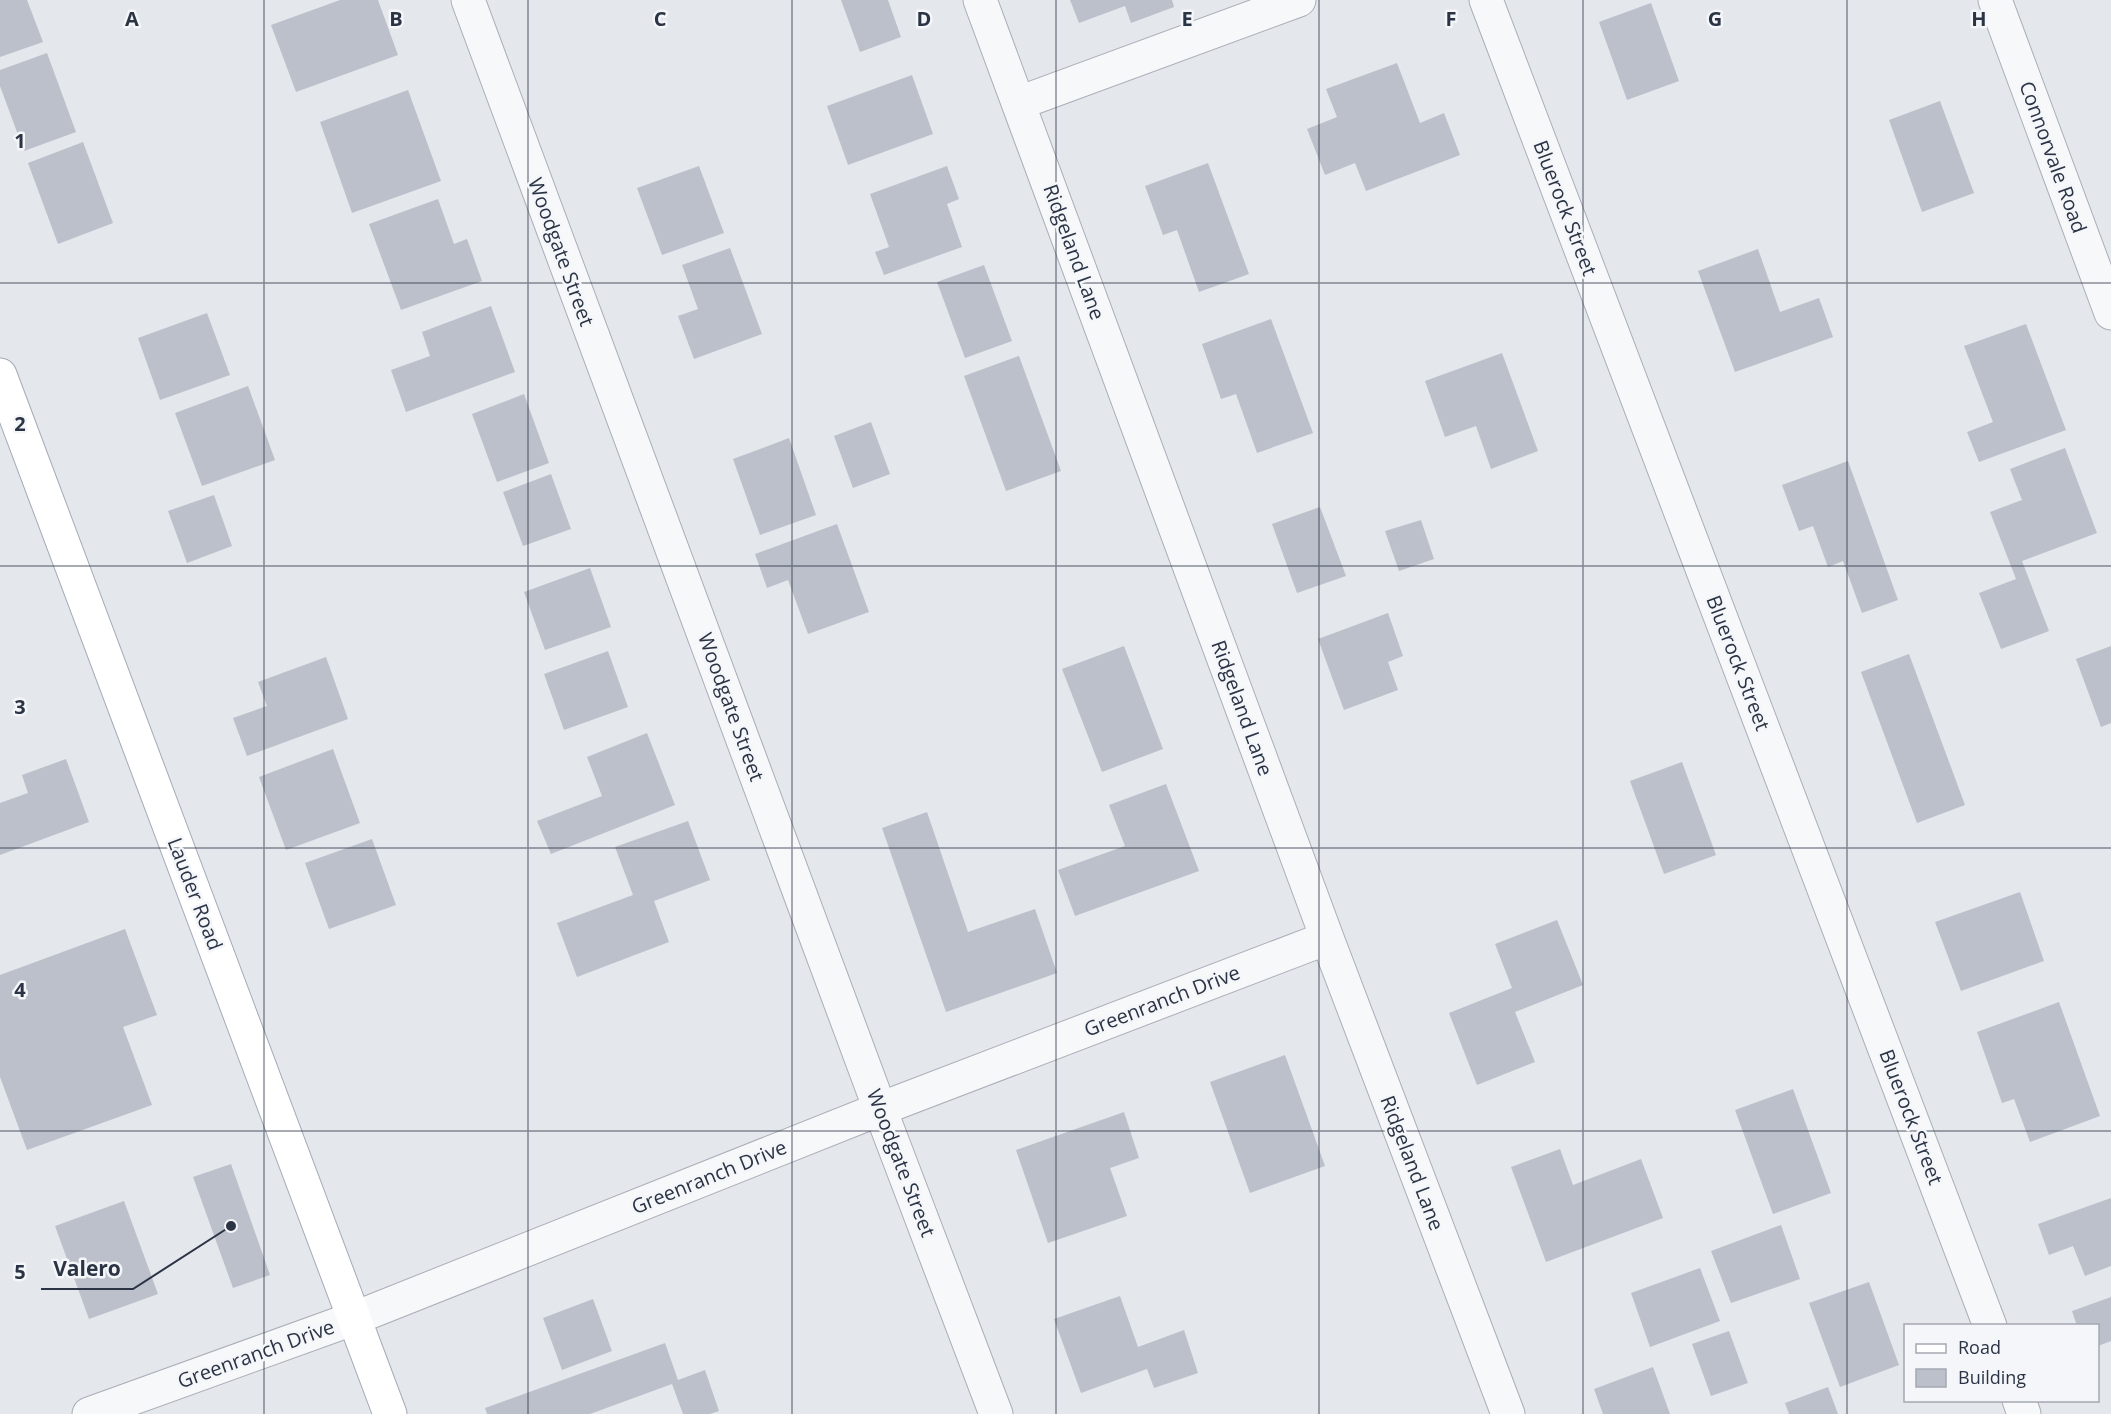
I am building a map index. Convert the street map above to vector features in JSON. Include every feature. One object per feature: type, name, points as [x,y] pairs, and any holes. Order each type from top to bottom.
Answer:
[{"type":"main road","name":"Lauder Road","points":[[0,375],[390,1414]]},
{"type":"street","name":"Woodgate Street","points":[[468,0],[880,1109],[996,1414]]},
{"type":"street","name":"Ridgeland Lane","points":[[980,0],[1327,938],[1508,1414]]},
{"type":"street","points":[[1019,103],[1299,0]]},
{"type":"street","name":"Bluerock Street","points":[[1486,0],[1989,1324]]},
{"type":"street","name":"Connorvale Road","points":[[1995,0],[2111,313]]},
{"type":"street","name":"Greenranch Drive","points":[[89,1414],[355,1318],[880,1109],[1327,938]]},
{"type":"building","points":[[0,0],[27,0],[43,42],[0,57]]},
{"type":"building","points":[[340,0],[378,0],[398,55],[296,92],[271,25]]},
{"type":"building","points":[[841,0],[888,0],[901,37],[860,52]]},
{"type":"building","points":[[1070,0],[1172,0],[1174,7],[1131,23],[1125,6],[1079,23]]},
{"type":"building","points":[[1651,3],[1679,81],[1627,100],[1599,22]]},
{"type":"building","points":[[47,53],[76,132],[24,151],[0,86],[0,70]]},
{"type":"building","points":[[1397,63],[1420,123],[1444,113],[1460,155],[1366,191],[1355,163],[1325,175],[1307,129],[1337,117],[1326,89]]},
{"type":"building","points":[[912,75],[933,134],[848,165],[827,106]]},
{"type":"building","points":[[408,90],[441,181],[352,213],[320,122]]},
{"type":"building","points":[[1940,101],[1974,193],[1922,212],[1889,120]]},
{"type":"building","points":[[83,142],[113,223],[58,244],[28,163]]},
{"type":"building","points":[[1208,163],[1249,274],[1199,292],[1177,230],[1163,235],[1145,186]]},
{"type":"building","points":[[699,166],[724,233],[662,255],[637,188]]},
{"type":"building","points":[[947,166],[959,199],[947,204],[962,247],[884,275],[875,252],[889,247],[870,194]]},
{"type":"building","points":[[438,199],[454,244],[467,239],[482,281],[401,310],[369,224]]},
{"type":"building","points":[[730,248],[762,334],[694,359],[678,316],[698,309],[682,265]]},
{"type":"building","points":[[1758,249],[1780,312],[1819,298],[1833,337],[1735,372],[1698,271]]},
{"type":"building","points":[[984,265],[1012,341],[965,358],[937,282]]},
{"type":"building","points":[[491,306],[515,372],[406,412],[391,370],[430,356],[422,332]]},
{"type":"building","points":[[207,313],[230,375],[160,400],[138,338]]},
{"type":"building","points":[[1271,319],[1313,433],[1257,453],[1236,394],[1221,399],[1202,344]]},
{"type":"building","points":[[2026,324],[2066,430],[1979,462],[1967,432],[1993,422],[1964,346]]},
{"type":"building","points":[[1502,353],[1538,451],[1491,469],[1476,426],[1445,437],[1425,381]]},
{"type":"building","points":[[1019,356],[1061,471],[1006,491],[964,376]]},
{"type":"building","points":[[248,386],[275,460],[202,486],[175,413]]},
{"type":"building","points":[[524,394],[549,463],[497,482],[472,414]]},
{"type":"building","points":[[871,422],[890,474],[853,488],[834,436]]},
{"type":"building","points":[[789,438],[816,515],[760,535],[733,459]]},
{"type":"building","points":[[2065,448],[2097,533],[2022,561],[2049,631],[2001,649],[1979,593],[2016,579],[1990,512],[2022,500],[2010,469]]},
{"type":"building","points":[[1848,461],[1898,600],[1862,613],[1843,561],[1828,567],[1813,526],[1799,531],[1782,485]]},
{"type":"building","points":[[551,474],[571,529],[523,546],[503,492]]},
{"type":"building","points":[[214,495],[232,546],[187,563],[168,511]]},
{"type":"building","points":[[1320,507],[1346,576],[1297,593],[1272,524]]},
{"type":"building","points":[[1421,520],[1434,559],[1399,571],[1385,531]]},
{"type":"building","points":[[837,524],[869,612],[808,634],[788,580],[767,588],[755,554]]},
{"type":"building","points":[[590,568],[611,627],[545,650],[524,592]]},
{"type":"building","points":[[1388,613],[1403,656],[1388,662],[1398,690],[1344,710],[1318,639]]},
{"type":"building","points":[[1124,646],[1163,749],[1102,772],[1062,669]]},
{"type":"building","points":[[2111,646],[2111,723],[2101,727],[2076,659]]},
{"type":"building","points":[[608,651],[628,707],[564,730],[544,674]]},
{"type":"building","points":[[1909,654],[1965,805],[1917,823],[1861,672]]},
{"type":"building","points":[[326,657],[348,719],[247,756],[233,718],[267,706],[258,682]]},
{"type":"building","points":[[647,733],[675,805],[551,854],[537,821],[602,796],[587,757]]},
{"type":"building","points":[[333,749],[360,823],[286,850],[259,777]]},
{"type":"building","points":[[66,759],[89,822],[0,855],[0,803],[28,793],[22,775]]},
{"type":"building","points":[[1682,762],[1716,855],[1664,874],[1630,781]]},
{"type":"building","points":[[1166,784],[1199,871],[1075,916],[1058,870],[1125,846],[1109,805]]},
{"type":"building","points":[[927,812],[968,932],[1035,909],[1057,973],[946,1012],[882,828]]},
{"type":"building","points":[[688,821],[710,880],[654,901],[669,942],[577,977],[557,923],[633,895],[615,847]]},
{"type":"building","points":[[372,839],[396,905],[329,929],[305,863]]},
{"type":"building","points":[[2020,892],[2044,961],[1961,991],[1935,922]]},
{"type":"building","points":[[1557,920],[1583,985],[1515,1012],[1535,1062],[1477,1085],[1449,1013],[1512,988],[1495,944]]},
{"type":"building","points":[[125,929],[157,1015],[123,1027],[152,1105],[27,1150],[0,1077],[0,975]]},
{"type":"building","points":[[2059,1002],[2100,1116],[2030,1142],[2014,1099],[2002,1103],[1977,1032]]},
{"type":"building","points":[[1285,1055],[1325,1166],[1250,1193],[1210,1082]]},
{"type":"building","points":[[1793,1089],[1831,1193],[1773,1214],[1735,1110]]},
{"type":"building","points":[[1124,1112],[1139,1158],[1110,1168],[1127,1216],[1048,1243],[1016,1150]]},
{"type":"building","points":[[1560,1149],[1573,1185],[1641,1159],[1663,1218],[1546,1262],[1511,1167]]},
{"type":"building","points":[[231,1164],[270,1275],[233,1288],[193,1177]]},
{"type":"building","points":[[2111,1198],[2111,1266],[2085,1276],[2073,1246],[2049,1255],[2038,1224]]},
{"type":"building","points":[[124,1201],[158,1294],[89,1319],[55,1226]]},
{"type":"building","points":[[1781,1225],[1800,1279],[1731,1303],[1711,1251]]},
{"type":"building","points":[[1700,1268],[1720,1321],[1650,1347],[1631,1293]]},
{"type":"building","points":[[1869,1282],[1899,1365],[1840,1387],[1809,1303]]},
{"type":"building","points":[[1120,1296],[1138,1347],[1184,1330],[1198,1373],[1154,1388],[1147,1369],[1081,1393],[1054,1319]]},
{"type":"building","points":[[2111,1297],[2111,1341],[2099,1346],[2099,1324],[2076,1324],[2072,1311]]},
{"type":"building","points":[[593,1299],[612,1351],[562,1370],[543,1318]]},
{"type":"building","points":[[1729,1331],[1748,1383],[1711,1396],[1692,1344]]},
{"type":"building","points":[[665,1343],[678,1380],[705,1370],[719,1411],[710,1414],[683,1414],[672,1384],[590,1414],[487,1414],[485,1408]]},
{"type":"building","points":[[1653,1367],[1670,1414],[1603,1414],[1594,1389]]},
{"type":"building","points":[[1828,1387],[1838,1414],[1789,1414],[1785,1403]]},
{"type":"place","name":"Valero","points":[[231,1226]]}]
